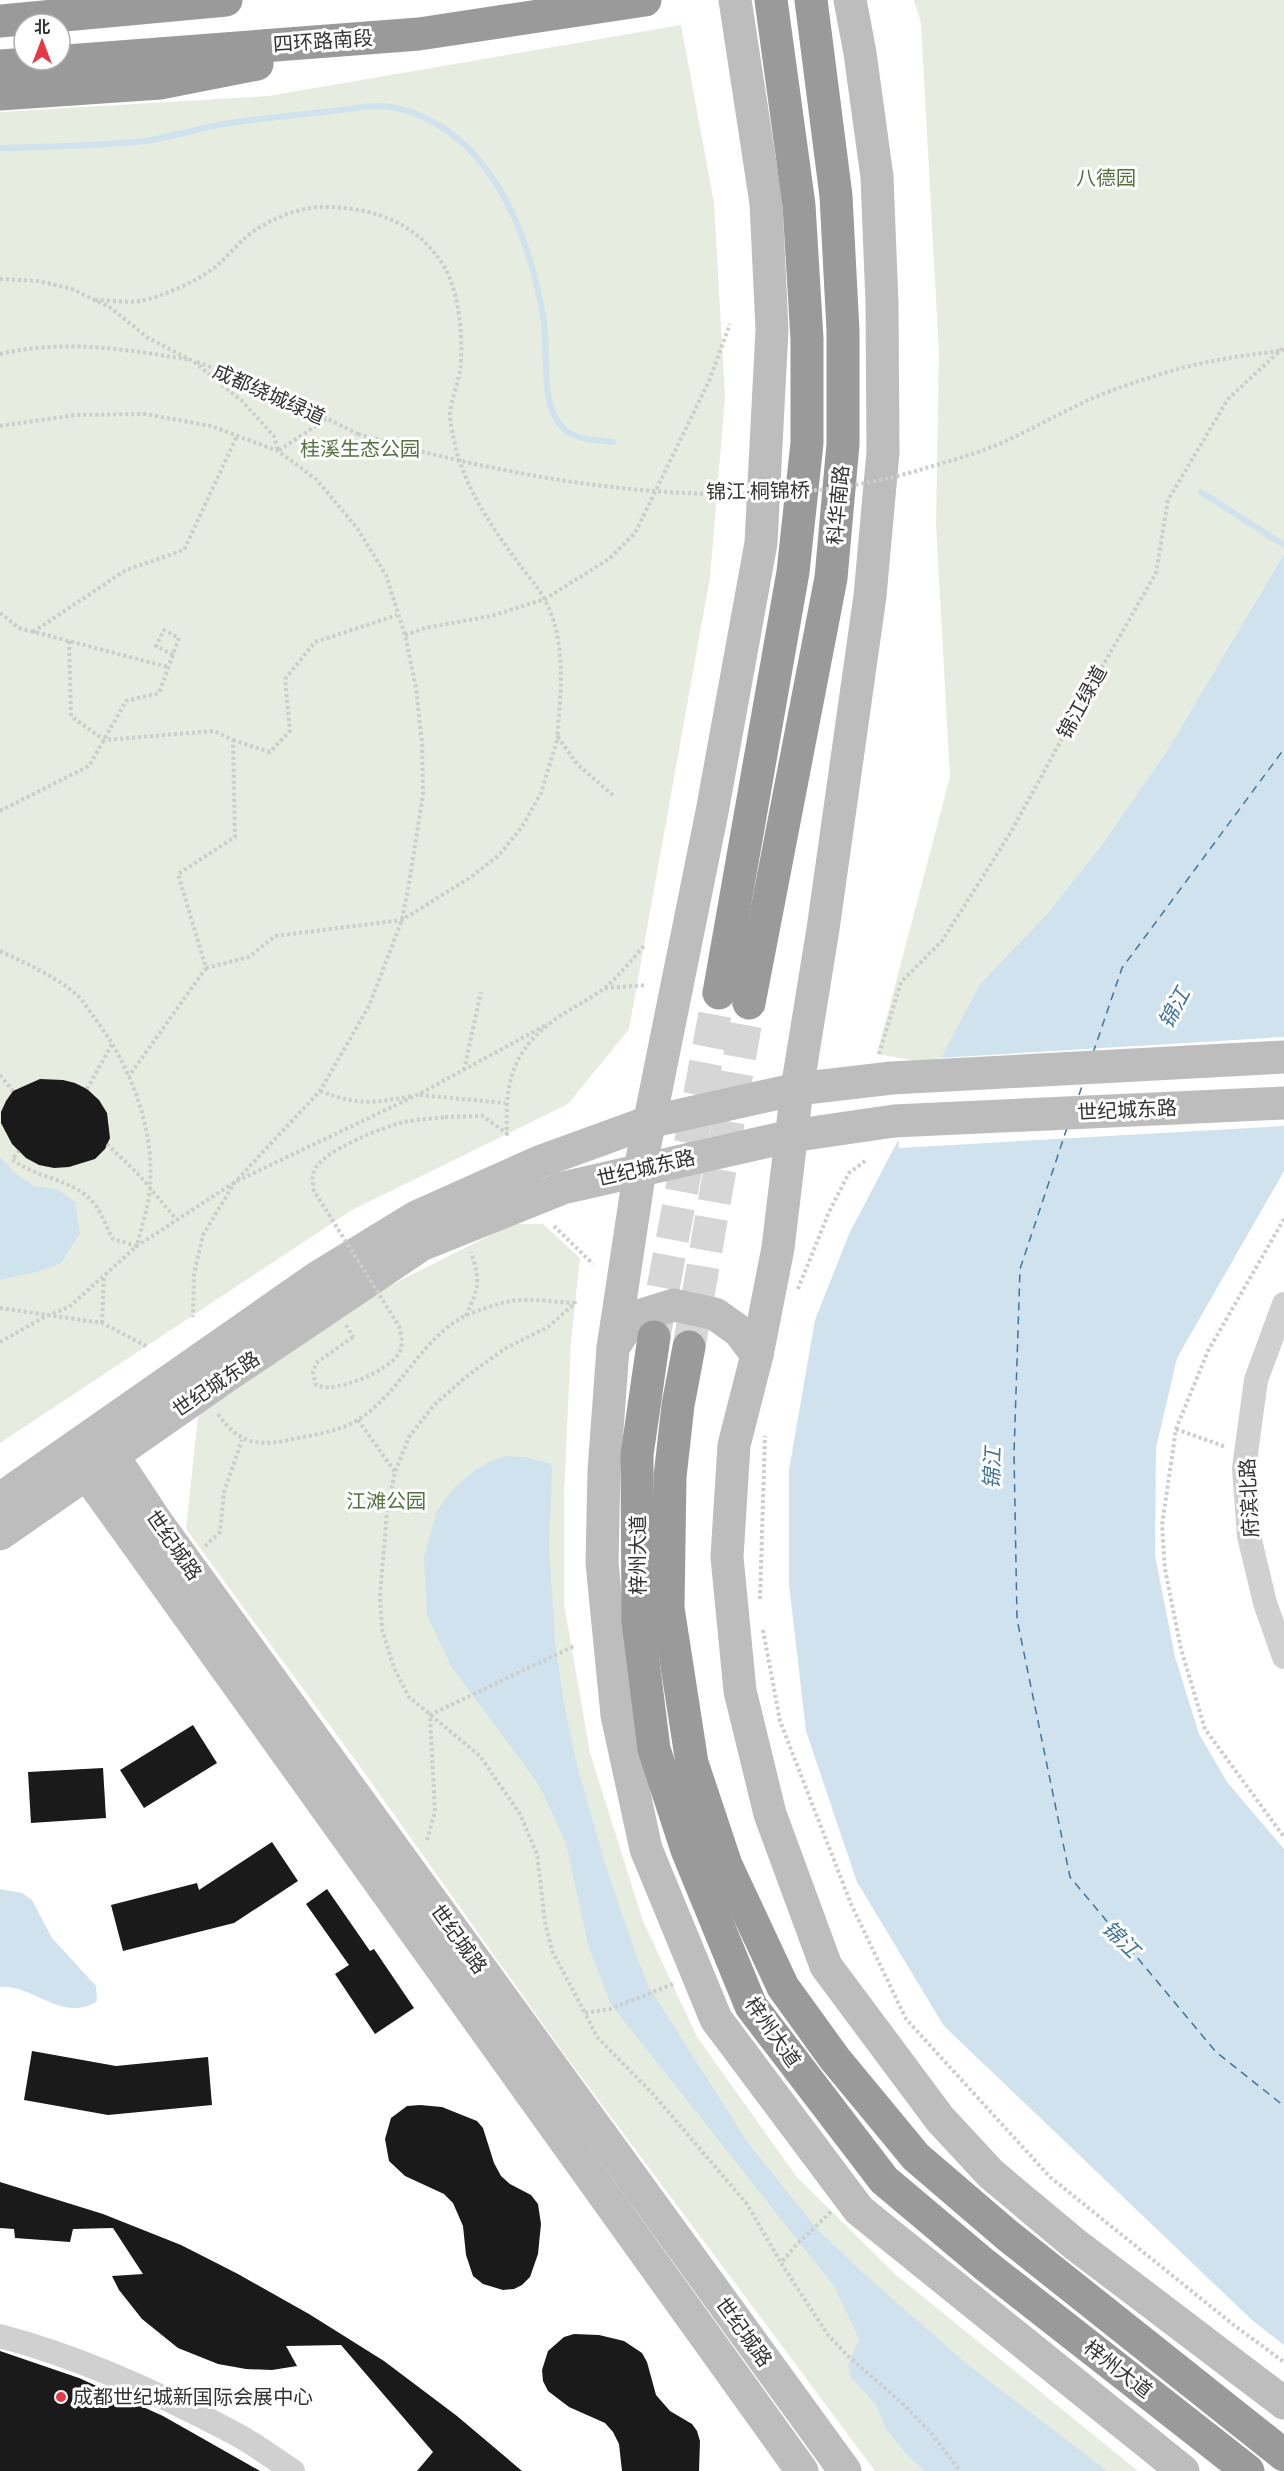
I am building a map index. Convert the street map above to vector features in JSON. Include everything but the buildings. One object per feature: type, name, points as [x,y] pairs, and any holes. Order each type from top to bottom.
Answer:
[{"type":"highway","points":[[72,15],[226,0]]},
{"type":"highway","name":"四环路南段","points":[[0,66],[419,34],[645,0]]},
{"type":"highway","name":"科华南路","points":[[771,0],[799,205],[807,339],[807,443],[793,572],[734,998],[831,578],[843,444],[843,331],[836,196],[811,0]]},
{"type":"highway","points":[[0,94],[160,83],[419,34]]},
{"type":"highway","name":"梓州大道","points":[[654,1337],[644,1393],[637,1467],[638,1621],[654,1749],[687,1850],[751,2006],[884,2180],[985,2265],[1226,2459],[1248,2471]]},
{"type":"highway","name":"梓州大道","points":[[689,1347],[678,1405],[670,1477],[668,1608],[692,1763],[726,1865],[783,1987],[835,2059],[916,2157],[1007,2235],[1284,2455]]},
{"type":"main road","points":[[735,0],[766,203],[772,329],[761,543],[712,812],[648,1122],[613,1348],[604,1471],[602,1563],[617,1715],[646,1849],[716,2019],[859,2210],[1183,2471]]},
{"type":"main road","points":[[850,0],[860,53],[877,177],[882,303],[883,452],[870,596],[823,929],[797,1089],[778,1248],[757,1355],[734,1445],[727,1557],[740,1692],[770,1814],[826,1966],[940,2119],[992,2174],[1076,2245],[1284,2403]]},
{"type":"main road","points":[[761,543],[807,443]]},
{"type":"main road","name":"世纪城东路","points":[[105,1443],[318,1277],[416,1217],[539,1162],[648,1122],[885,1068],[1284,1057]]},
{"type":"main road","name":"世纪城东路","points":[[78,1461],[421,1245],[563,1188],[791,1136],[894,1121],[1284,1102]]},
{"type":"main road","points":[[613,1348],[632,1318],[674,1305],[715,1314],[739,1330],[757,1355]]},
{"type":"main road","name":"世纪城路","points":[[105,1443],[158,1524],[845,2471]]},
{"type":"main road","points":[[0,1498],[78,1461]]},
{"type":"main road","points":[[0,1534],[78,1461]]},
{"type":"main road","name":"世纪城路","points":[[78,1461],[802,2471]]},
{"type":"street","name":"府滨北路","points":[[1284,1304],[1256,1380],[1244,1467],[1249,1536],[1265,1603],[1284,1657]]},
{"type":"street","points":[[0,2336],[24,2342],[128,2381],[236,2434],[293,2471]]},
{"type":"path","points":[[95,300],[140,301],[182,286],[214,269],[254,231],[286,214],[323,207],[361,210],[393,219],[423,241],[445,269],[456,300],[460,336],[460,369],[450,415],[456,446],[469,488],[495,530],[545,599],[559,646],[562,680],[557,738],[541,793],[522,827],[499,855],[471,877],[402,920],[275,936],[249,957],[206,968],[129,1076]]},
{"type":"path","points":[[0,279],[38,281],[72,289],[111,309],[148,338],[193,361],[243,401],[274,436],[278,451]]},
{"type":"path","points":[[405,635],[425,628],[491,616],[545,599],[609,560],[635,533],[709,381],[730,324]]},
{"type":"path","name":"成都绕城绿道","points":[[0,354],[14,350],[90,346],[133,350],[193,361],[260,385],[358,434]]},
{"type":"path","name":"锦江·桐锦桥","points":[[358,434],[404,448],[477,464],[585,483],[676,492],[793,493],[851,485],[923,469],[996,445],[1114,390],[1212,361],[1284,348]]},
{"type":"path","name":"锦江绿道","points":[[885,1068],[901,982],[942,941],[1011,832],[1156,573],[1167,500],[1228,399],[1284,348]]},
{"type":"path","points":[[0,426],[76,415],[145,414],[211,426],[278,451],[316,479],[357,528],[386,575],[405,635],[419,710],[423,794],[410,884],[402,920],[369,1006],[320,1091],[235,1182],[202,1235],[194,1274],[193,1317]]},
{"type":"path","points":[[278,451],[326,419]]},
{"type":"path","points":[[33,632],[126,570],[184,550],[237,436]]},
{"type":"path","points":[[0,613],[19,628],[168,667]]},
{"type":"path","points":[[69,641],[71,716],[104,740],[214,731],[270,752],[290,731],[285,679],[315,642],[397,615]]},
{"type":"path","points":[[0,811],[89,766],[126,701],[159,693],[168,667],[173,655],[179,638],[164,630],[156,646],[173,655]]},
{"type":"path","points":[[557,738],[577,764],[614,796]]},
{"type":"path","points":[[206,968],[178,874],[235,837],[233,740]]},
{"type":"path","points":[[0,1342],[46,1316],[69,1307],[137,1246],[235,1182],[418,1094],[548,1024],[605,988],[644,946]]},
{"type":"path","points":[[0,951],[49,975],[78,996],[112,1044],[129,1076],[134,1087],[149,1156],[150,1188],[137,1246]]},
{"type":"path","points":[[605,988],[647,986]]},
{"type":"path","points":[[464,1070],[481,992]]},
{"type":"path","points":[[353,1337],[316,1363],[313,1373],[316,1384],[329,1388],[357,1381],[392,1362],[400,1352],[402,1341],[399,1326],[314,1191],[312,1181],[315,1168],[326,1158],[368,1134],[405,1122],[445,1117],[483,1116],[507,1134],[506,1103],[510,1075],[521,1053],[548,1024]]},
{"type":"path","points":[[87,1089],[112,1044]]},
{"type":"path","points":[[0,1075],[13,1091]]},
{"type":"path","points":[[320,1091],[340,1099],[368,1104],[418,1094],[506,1103]]},
{"type":"path","points":[[107,1144],[150,1188],[176,1219]]},
{"type":"path","points":[[19,1151],[12,1159],[35,1174],[68,1184],[87,1196],[97,1208],[113,1239],[137,1246]]},
{"type":"path","points":[[795,1298],[830,1212],[849,1173],[864,1161]]},
{"type":"path","points":[[1284,1219],[1208,1351],[1176,1429],[1162,1525],[1165,1569],[1181,1649],[1205,1729],[1284,1837]]},
{"type":"path","points":[[554,1226],[593,1264]]},
{"type":"path","points":[[466,1316],[478,1288],[478,1275],[469,1246]]},
{"type":"path","points":[[102,1323],[104,1276]]},
{"type":"path","points":[[212,1406],[229,1430],[242,1440],[275,1443],[331,1431],[358,1420],[380,1402],[437,1336],[466,1316],[510,1301],[575,1303],[548,1326],[506,1348],[467,1376],[434,1406],[410,1437],[395,1472],[387,1512],[380,1596],[382,1629],[394,1668],[409,1696],[480,1756],[520,1814],[537,1854],[552,1951],[597,2037],[654,2094],[747,2204],[781,2263],[828,2335],[848,2356],[903,2404],[932,2434],[960,2471]]},
{"type":"path","points":[[0,1308],[102,1323],[148,1347]]},
{"type":"path","points":[[358,1420],[395,1472]]},
{"type":"path","points":[[760,1600],[766,1426]]},
{"type":"path","points":[[1176,1429],[1246,1455]]},
{"type":"path","points":[[200,1550],[220,1532],[224,1492],[242,1440]]},
{"type":"path","points":[[761,1623],[780,1721],[851,1904],[906,2019],[1050,2177],[1235,2326],[1284,2362]]},
{"type":"path","points":[[430,1715],[452,1707],[574,1646]]},
{"type":"path","points":[[427,1840],[435,1812],[430,1715]]},
{"type":"path","points":[[585,2013],[610,2009],[678,1982]]},
{"type":"path","points":[[781,2263],[796,2244],[834,2209]]},
{"type":"green space","name":"八德园","points":[[914,0],[1284,0],[1284,554],[1168,749],[1104,842],[1047,914],[980,984],[939,1065],[877,1054],[950,777],[936,524],[939,353],[921,23]]},
{"type":"green space","name":"桂溪生态公园","points":[[681,25],[714,203],[725,397],[710,577],[629,1029],[568,1104],[352,1210],[0,1443],[0,112],[268,96]]},
{"type":"green space","name":"江滩公园","points":[[513,1224],[543,1224],[580,1258],[571,1341],[564,1494],[564,1604],[590,1753],[643,1921],[697,2037],[796,2176],[895,2274],[1138,2471],[875,2471],[562,2051],[361,1768],[186,1529],[198,1416],[357,1302]]},
{"type":"water","name":"锦江","points":[[1284,554],[1284,1171],[1177,1358],[1156,1448],[1155,1555],[1175,1657],[1199,1734],[1227,1782],[1284,1849],[1284,2345],[1252,2320],[944,2026],[857,1882],[806,1731],[789,1584],[789,1470],[815,1320],[849,1234],[980,984],[1047,914],[1104,842],[1168,749]]},
{"type":"water","points":[[0,1157],[15,1173],[34,1186],[57,1189],[75,1202],[80,1233],[61,1263],[40,1271],[0,1280]]},
{"type":"water","points":[[505,1456],[526,1457],[551,1464],[549,1547],[555,1641],[564,1704],[577,1765],[606,1867],[649,1987],[748,2143],[818,2230],[862,2272],[967,2364],[1107,2471],[925,2471],[908,2456],[886,2429],[876,2405],[851,2377],[848,2365],[859,2339],[834,2286],[610,2003],[588,1944],[566,1843],[539,1785],[451,1666],[427,1615],[424,1556],[437,1511],[453,1489],[474,1471]]},
{"type":"water","points":[[0,1889],[22,1893],[32,1900],[52,1938],[96,1986],[97,2001],[84,2007],[72,2008],[48,2002],[24,1991],[0,1987]]},
{"type":"pier","points":[[1284,1037],[1284,1126],[899,1148],[898,1134],[939,1058]]},
{"type":"waterway","points":[[0,148],[145,141],[238,122],[372,106],[396,108],[429,120],[457,138],[481,162],[516,222],[538,289],[544,322],[548,391],[555,416],[562,427],[572,435],[613,442]]},
{"type":"waterway","points":[[1201,492],[1284,545]]},
{"type":"ferry route","points":[[1093,1053],[1122,968],[1284,749]]},
{"type":"ferry route","points":[[1079,1095],[1083,1083]]},
{"type":"ferry route","points":[[1067,1128],[1020,1269],[1014,1454],[1017,1619],[1070,1877],[1216,2052],[1284,2106]]},
{"type":"tunnel","points":[[654,1336],[719,993]]},
{"type":"tunnel","points":[[689,1347],[749,1003]]},
{"type":"place","name":"成都世纪城新国际会展中心","points":[[61,2397]]}]
